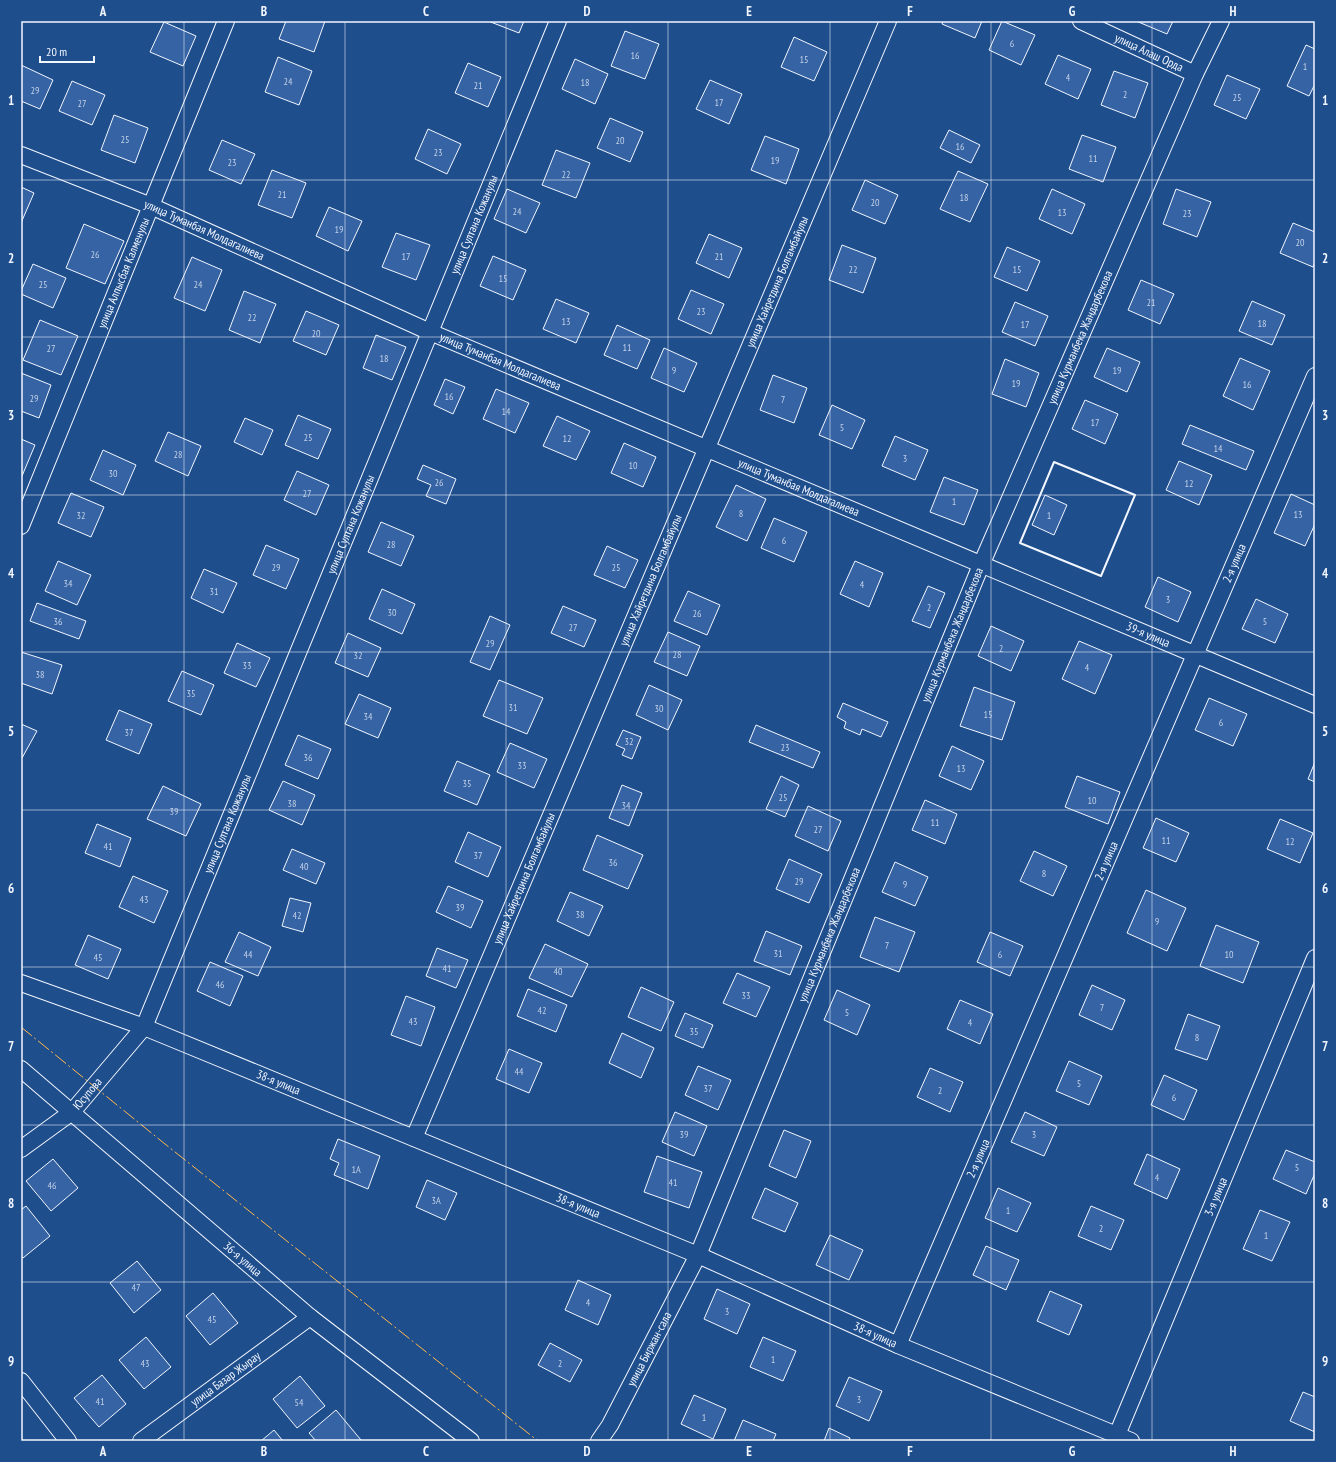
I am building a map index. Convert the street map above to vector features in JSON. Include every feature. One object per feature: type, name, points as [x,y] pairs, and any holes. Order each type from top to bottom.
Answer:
[{"type":"street","name":"улица Алпысбая Калменулы","points":[[21,526],[226,21]]},
{"type":"street","name":"улица Султана Кожанулы","points":[[144,1027],[558,21]]},
{"type":"street","name":"улица Хайретдина Болгамбайулы","points":[[414,1138],[888,21]]},
{"type":"street","name":"улица Алаш Орда","points":[[1081,21],[1195,74]]},
{"type":"street","name":"улица Курманбека Жандарбекова","points":[[698,1255],[981,565],[1195,74],[1221,21]]},
{"type":"street","name":"улица Туманбая Молдагалиева","points":[[21,155],[151,206],[430,332],[981,565]]},
{"type":"street","name":"2-я улица","points":[[898,1345],[1315,376]]},
{"type":"street","name":"39-я улица","points":[[981,565],[1315,705]]},
{"type":"street","name":"3-я улица","points":[[1124,1438],[1315,958]]},
{"type":"street","name":"38-я улица","points":[[21,983],[144,1027],[698,1255],[898,1345],[1124,1438]]},
{"type":"street","name":"Юсупова","points":[[21,1149],[72,1112],[144,1027]]},
{"type":"street","name":"36-я улица","points":[[21,1068],[310,1317],[471,1441]]},
{"type":"street","name":"улица Биржан-сала","points":[[599,1441],[610,1425],[698,1255]]},
{"type":"street","name":"улица Базар Жырау","points":[[141,1441],[310,1317]]},
{"type":"street","points":[[21,1381],[68,1441]]},
{"type":"building","points":[[286,21],[325,21],[314,52],[279,39]]},
{"type":"building","points":[[488,21],[524,21],[519,33]]},
{"type":"building","points":[[943,21],[982,21],[975,38],[942,24]]},
{"type":"building","points":[[1002,21],[1035,35],[1021,65],[989,50]]},
{"type":"building","points":[[1136,21],[1173,21],[1167,34]]},
{"type":"building","points":[[164,22],[196,36],[183,66],[150,52]]},
{"type":"building","points":[[625,31],[659,44],[645,79],[611,66]]},
{"type":"building","points":[[794,37],[827,52],[814,81],[781,67]]},
{"type":"building","points":[[1306,45],[1315,49],[1315,84],[1309,96],[1287,86]]},
{"type":"building","points":[[1058,55],[1091,69],[1078,99],[1045,84]]},
{"type":"building","points":[[278,57],[312,71],[299,105],[265,92]]},
{"type":"building","points":[[575,59],[608,74],[595,104],[562,89]]},
{"type":"building","points":[[468,63],[501,77],[488,107],[455,93]]},
{"type":"building","points":[[21,65],[53,80],[40,109],[21,101]]},
{"type":"building","points":[[1114,71],[1148,83],[1135,118],[1101,105]]},
{"type":"building","points":[[1227,75],[1260,89],[1246,119],[1214,105]]},
{"type":"building","points":[[710,80],[742,94],[729,124],[696,109]]},
{"type":"building","points":[[72,81],[105,95],[92,125],[59,111]]},
{"type":"building","points":[[114,115],[148,128],[135,163],[101,150]]},
{"type":"building","points":[[610,118],[643,132],[630,162],[597,148]]},
{"type":"building","points":[[428,129],[461,144],[447,174],[415,159]]},
{"type":"building","points":[[949,130],[980,145],[971,163],[940,148]]},
{"type":"building","points":[[1082,135],[1116,147],[1103,182],[1069,169]]},
{"type":"building","points":[[765,136],[799,149],[786,184],[751,170]]},
{"type":"building","points":[[222,140],[255,154],[241,184],[209,170]]},
{"type":"building","points":[[556,150],[590,163],[576,198],[542,185]]},
{"type":"building","points":[[272,170],[306,183],[292,218],[258,205]]},
{"type":"building","points":[[958,171],[988,184],[970,222],[940,209]]},
{"type":"building","points":[[865,180],[898,195],[885,224],[852,210]]},
{"type":"building","points":[[21,187],[34,193],[21,223]]},
{"type":"building","points":[[507,189],[540,203],[526,233],[494,219]]},
{"type":"building","points":[[1052,189],[1085,204],[1072,234],[1039,219]]},
{"type":"building","points":[[1176,189],[1211,202],[1197,237],[1163,224]]},
{"type":"building","points":[[329,207],[362,221],[348,251],[316,236]]},
{"type":"building","points":[[1293,223],[1315,232],[1315,262],[1313,267],[1280,253]]},
{"type":"building","points":[[84,224],[124,241],[105,284],[66,268]]},
{"type":"building","points":[[396,233],[430,245],[416,280],[382,267]]},
{"type":"building","points":[[709,234],[742,248],[729,278],[696,263]]},
{"type":"building","points":[[842,245],[876,258],[863,293],[829,280]]},
{"type":"building","points":[[1007,247],[1040,261],[1027,291],[994,277]]},
{"type":"building","points":[[493,256],[526,270],[513,300],[480,286]]},
{"type":"building","points":[[192,257],[222,270],[205,311],[174,298]]},
{"type":"building","points":[[33,264],[66,278],[53,308],[21,294]]},
{"type":"building","points":[[1141,280],[1174,294],[1160,324],[1128,310]]},
{"type":"building","points":[[691,290],[724,304],[711,334],[678,319]]},
{"type":"building","points":[[244,291],[276,304],[260,343],[229,330]]},
{"type":"building","points":[[556,299],[589,313],[576,343],[543,329]]},
{"type":"building","points":[[1252,301],[1285,315],[1272,345],[1239,331]]},
{"type":"building","points":[[1015,302],[1048,316],[1035,346],[1002,332]]},
{"type":"building","points":[[306,311],[339,325],[326,355],[293,341]]},
{"type":"building","points":[[40,320],[78,336],[61,375],[23,360]]},
{"type":"building","points":[[617,325],[650,340],[637,369],[604,355]]},
{"type":"building","points":[[376,335],[406,347],[392,380],[363,368]]},
{"type":"building","points":[[664,348],[697,363],[684,392],[651,378]]},
{"type":"building","points":[[1107,348],[1140,362],[1127,392],[1094,377]]},
{"type":"building","points":[[1240,358],[1270,371],[1253,410],[1223,396]]},
{"type":"building","points":[[1005,359],[1039,373],[1026,407],[992,394]]},
{"type":"building","points":[[21,373],[51,385],[39,418],[21,411]]},
{"type":"building","points":[[773,375],[807,388],[794,423],[760,410]]},
{"type":"building","points":[[445,379],[465,387],[453,414],[434,405]]},
{"type":"building","points":[[496,389],[529,403],[515,433],[483,419]]},
{"type":"building","points":[[1085,400],[1118,414],[1105,444],[1072,429]]},
{"type":"building","points":[[832,405],[865,420],[852,449],[819,435]]},
{"type":"building","points":[[298,415],[331,429],[318,459],[285,445]]},
{"type":"building","points":[[557,416],[590,431],[576,460],[543,446]]},
{"type":"building","points":[[245,418],[273,430],[262,455],[234,442]]},
{"type":"building","points":[[1190,425],[1254,451],[1246,470],[1182,444]]},
{"type":"building","points":[[168,432],[201,446],[188,476],[155,461]]},
{"type":"building","points":[[895,436],[928,450],[915,480],[882,466]]},
{"type":"building","points":[[21,439],[35,445],[22,476],[21,476]]},
{"type":"building","points":[[624,443],[656,457],[643,487],[611,473]]},
{"type":"building","points":[[103,450],[136,465],[123,495],[90,480]]},
{"type":"building","points":[[1179,461],[1212,475],[1199,505],[1166,490]]},
{"type":"building","points":[[423,465],[456,479],[446,504],[426,496],[431,485],[417,479]]},
{"type":"building","points":[[297,471],[329,485],[316,515],[284,500]]},
{"type":"building","points":[[944,477],[978,490],[964,525],[930,512]]},
{"type":"building","points":[[736,485],[766,499],[747,541],[716,527]]},
{"type":"building","points":[[71,493],[104,507],[91,537],[58,523]]},
{"type":"building","points":[[1291,494],[1315,505],[1315,524],[1305,546],[1274,533]]},
{"type":"building","points":[[1045,495],[1067,505],[1054,535],[1032,525]]},
{"type":"building","points":[[774,518],[807,532],[794,562],[761,548]]},
{"type":"building","points":[[381,522],[414,536],[401,566],[368,552]]},
{"type":"building","points":[[266,545],[299,559],[286,589],[253,575]]},
{"type":"building","points":[[607,546],[638,560],[625,588],[594,575]]},
{"type":"building","points":[[58,561],[91,575],[77,605],[45,591]]},
{"type":"building","points":[[855,561],[883,573],[869,607],[840,594]]},
{"type":"building","points":[[204,569],[237,583],[223,613],[191,598]]},
{"type":"building","points":[[1158,577],[1191,592],[1178,622],[1145,607]]},
{"type":"building","points":[[928,586],[945,593],[930,628],[912,621]]},
{"type":"building","points":[[382,589],[415,604],[402,634],[369,619]]},
{"type":"building","points":[[688,591],[720,605],[707,635],[674,621]]},
{"type":"building","points":[[1256,599],[1288,614],[1275,643],[1242,629]]},
{"type":"building","points":[[37,603],[86,621],[79,639],[30,621]]},
{"type":"building","points":[[563,606],[596,620],[584,647],[551,633]]},
{"type":"building","points":[[490,616],[510,625],[490,670],[470,662]]},
{"type":"building","points":[[991,626],[1024,641],[1011,671],[978,656]]},
{"type":"building","points":[[668,632],[700,646],[687,676],[654,662]]},
{"type":"building","points":[[348,633],[381,648],[368,677],[335,663]]},
{"type":"building","points":[[1079,641],[1112,655],[1095,694],[1062,679]]},
{"type":"building","points":[[237,643],[270,658],[256,687],[224,673]]},
{"type":"building","points":[[21,652],[62,665],[52,694],[21,683]]},
{"type":"building","points":[[182,671],[214,685],[201,715],[168,701]]},
{"type":"building","points":[[499,680],[543,698],[527,734],[483,716]]},
{"type":"building","points":[[649,685],[682,700],[668,730],[636,715]]},
{"type":"building","points":[[974,687],[1015,702],[1002,740],[960,726]]},
{"type":"building","points":[[359,694],[391,708],[378,738],[345,724]]},
{"type":"building","points":[[1209,698],[1247,714],[1233,746],[1195,730]]},
{"type":"building","points":[[843,703],[888,722],[881,737],[862,729],[860,735],[844,728],[846,722],[837,717]]},
{"type":"building","points":[[119,710],[152,724],[139,754],[106,740]]},
{"type":"building","points":[[21,724],[37,731],[22,758],[21,758]]},
{"type":"building","points":[[756,725],[820,752],[813,768],[749,742]]},
{"type":"building","points":[[623,730],[641,737],[632,759],[622,755],[625,749],[616,745]]},
{"type":"building","points":[[298,735],[331,749],[318,779],[285,765]]},
{"type":"building","points":[[510,743],[547,759],[534,788],[497,772]]},
{"type":"building","points":[[952,746],[984,761],[971,790],[939,776]]},
{"type":"building","points":[[457,761],[490,775],[477,805],[444,791]]},
{"type":"building","points":[[1315,762],[1315,782],[1308,779]]},
{"type":"building","points":[[781,776],[799,785],[785,817],[766,809]]},
{"type":"building","points":[[1077,776],[1120,792],[1108,824],[1065,807]]},
{"type":"building","points":[[283,781],[315,795],[302,825],[269,810]]},
{"type":"building","points":[[622,785],[642,793],[629,826],[609,818]]},
{"type":"building","points":[[163,786],[201,804],[186,836],[147,819]]},
{"type":"building","points":[[925,800],[957,814],[945,844],[912,830]]},
{"type":"building","points":[[808,806],[841,821],[828,851],[795,836]]},
{"type":"building","points":[[1156,818],[1189,833],[1176,862],[1143,848]]},
{"type":"building","points":[[1280,819],[1313,833],[1300,863],[1267,849]]},
{"type":"building","points":[[97,824],[131,838],[120,867],[85,853]]},
{"type":"building","points":[[468,832],[501,847],[488,877],[455,862]]},
{"type":"building","points":[[597,835],[643,855],[628,889],[583,870]]},
{"type":"building","points":[[292,849],[325,863],[316,884],[283,870]]},
{"type":"building","points":[[1034,851],[1067,866],[1053,896],[1020,881]]},
{"type":"building","points":[[789,859],[822,874],[809,903],[776,889]]},
{"type":"building","points":[[895,862],[928,877],[915,906],[882,892]]},
{"type":"building","points":[[133,876],[168,891],[154,923],[119,907]]},
{"type":"building","points":[[448,886],[483,901],[471,928],[436,912]]},
{"type":"building","points":[[1146,890],[1186,908],[1167,951],[1127,933]]},
{"type":"building","points":[[570,892],[603,906],[589,936],[557,921]]},
{"type":"building","points":[[290,898],[311,903],[303,932],[282,926]]},
{"type":"building","points":[[875,917],[915,932],[899,972],[860,957]]},
{"type":"building","points":[[1216,925],[1259,942],[1243,983],[1200,966]]},
{"type":"building","points":[[766,931],[802,946],[790,975],[754,961]]},
{"type":"building","points":[[239,932],[271,947],[258,976],[225,962]]},
{"type":"building","points":[[990,932],[1023,946],[1010,976],[977,962]]},
{"type":"building","points":[[88,935],[121,949],[108,979],[75,965]]},
{"type":"building","points":[[545,944],[588,964],[572,997],[529,978]]},
{"type":"building","points":[[437,948],[468,960],[456,988],[426,976]]},
{"type":"building","points":[[210,962],[243,976],[230,1006],[197,991]]},
{"type":"building","points":[[737,973],[770,987],[756,1017],[723,1003]]},
{"type":"building","points":[[1092,985],[1125,1000],[1112,1030],[1079,1015]]},
{"type":"building","points":[[641,987],[674,1002],[661,1031],[628,1017]]},
{"type":"building","points":[[528,989],[567,1005],[556,1032],[517,1016]]},
{"type":"building","points":[[837,990],[870,1005],[857,1035],[824,1020]]},
{"type":"building","points":[[406,996],[435,1007],[421,1046],[391,1035]]},
{"type":"building","points":[[960,1000],[993,1014],[980,1044],[947,1029]]},
{"type":"building","points":[[685,1013],[713,1025],[703,1048],[675,1036]]},
{"type":"building","points":[[1188,1014],[1220,1026],[1207,1060],[1175,1049]]},
{"type":"building","points":[[622,1033],[654,1048],[641,1078],[609,1063]]},
{"type":"building","points":[[509,1049],[542,1063],[529,1093],[496,1079]]},
{"type":"building","points":[[1069,1061],[1102,1076],[1089,1105],[1056,1091]]},
{"type":"building","points":[[698,1066],[731,1080],[718,1110],[685,1095]]},
{"type":"building","points":[[930,1068],[963,1082],[950,1112],[917,1097]]},
{"type":"building","points":[[1164,1075],[1197,1090],[1184,1120],[1151,1105]]},
{"type":"building","points":[[675,1112],[707,1126],[694,1156],[662,1142]]},
{"type":"building","points":[[1025,1112],[1057,1127],[1044,1156],[1011,1142]]},
{"type":"building","points":[[784,1130],[811,1141],[796,1178],[769,1166]]},
{"type":"building","points":[[338,1139],[380,1156],[368,1189],[334,1175],[339,1163],[330,1159]]},
{"type":"building","points":[[1286,1150],[1315,1162],[1315,1173],[1306,1194],[1273,1179]]},
{"type":"building","points":[[1147,1154],[1180,1169],[1167,1199],[1134,1184]]},
{"type":"building","points":[[657,1156],[702,1172],[689,1208],[644,1192]]},
{"type":"building","points":[[53,1159],[78,1188],[51,1211],[26,1181]]},
{"type":"building","points":[[427,1180],[457,1193],[445,1220],[416,1207]]},
{"type":"building","points":[[765,1188],[798,1203],[785,1232],[752,1218]]},
{"type":"building","points":[[998,1188],[1031,1203],[1017,1232],[985,1218]]},
{"type":"building","points":[[26,1206],[50,1236],[23,1258],[21,1256],[21,1210]]},
{"type":"building","points":[[1091,1206],[1124,1220],[1111,1250],[1078,1236]]},
{"type":"building","points":[[1260,1210],[1290,1222],[1272,1261],[1243,1249]]},
{"type":"building","points":[[830,1235],[863,1250],[849,1280],[816,1265]]},
{"type":"building","points":[[986,1246],[1019,1260],[1006,1290],[973,1275]]},
{"type":"building","points":[[137,1261],[161,1290],[134,1313],[110,1283]]},
{"type":"building","points":[[578,1280],[611,1295],[598,1325],[565,1310]]},
{"type":"building","points":[[717,1289],[750,1304],[737,1334],[704,1319]]},
{"type":"building","points":[[1050,1291],[1082,1305],[1069,1335],[1037,1321]]},
{"type":"building","points":[[213,1293],[238,1323],[210,1345],[186,1316]]},
{"type":"building","points":[[146,1337],[171,1367],[144,1389],[119,1360]]},
{"type":"building","points":[[763,1337],[796,1351],[783,1381],[750,1367]]},
{"type":"building","points":[[550,1343],[582,1360],[570,1382],[538,1365]]},
{"type":"building","points":[[102,1375],[126,1404],[99,1427],[74,1398]]},
{"type":"building","points":[[300,1376],[325,1406],[297,1428],[273,1399]]},
{"type":"building","points":[[849,1377],[882,1391],[869,1421],[836,1406]]},
{"type":"building","points":[[1303,1392],[1315,1397],[1315,1432],[1290,1421]]},
{"type":"building","points":[[694,1395],[726,1409],[713,1439],[681,1424]]},
{"type":"building","points":[[336,1410],[361,1440],[360,1441],[316,1441],[309,1433]]},
{"type":"building","points":[[743,1420],[776,1434],[773,1441],[734,1441]]},
{"type":"building","points":[[829,1428],[850,1438],[849,1441],[824,1441]]},
{"type":"building","points":[[274,1430],[283,1441],[261,1441]]},
{"type":"wall","points":[[1054,462],[1135,495],[1101,576],[1020,543],[1054,462]]},
{"type":"power","points":[[21,1027],[165,1144],[538,1441]]}]
